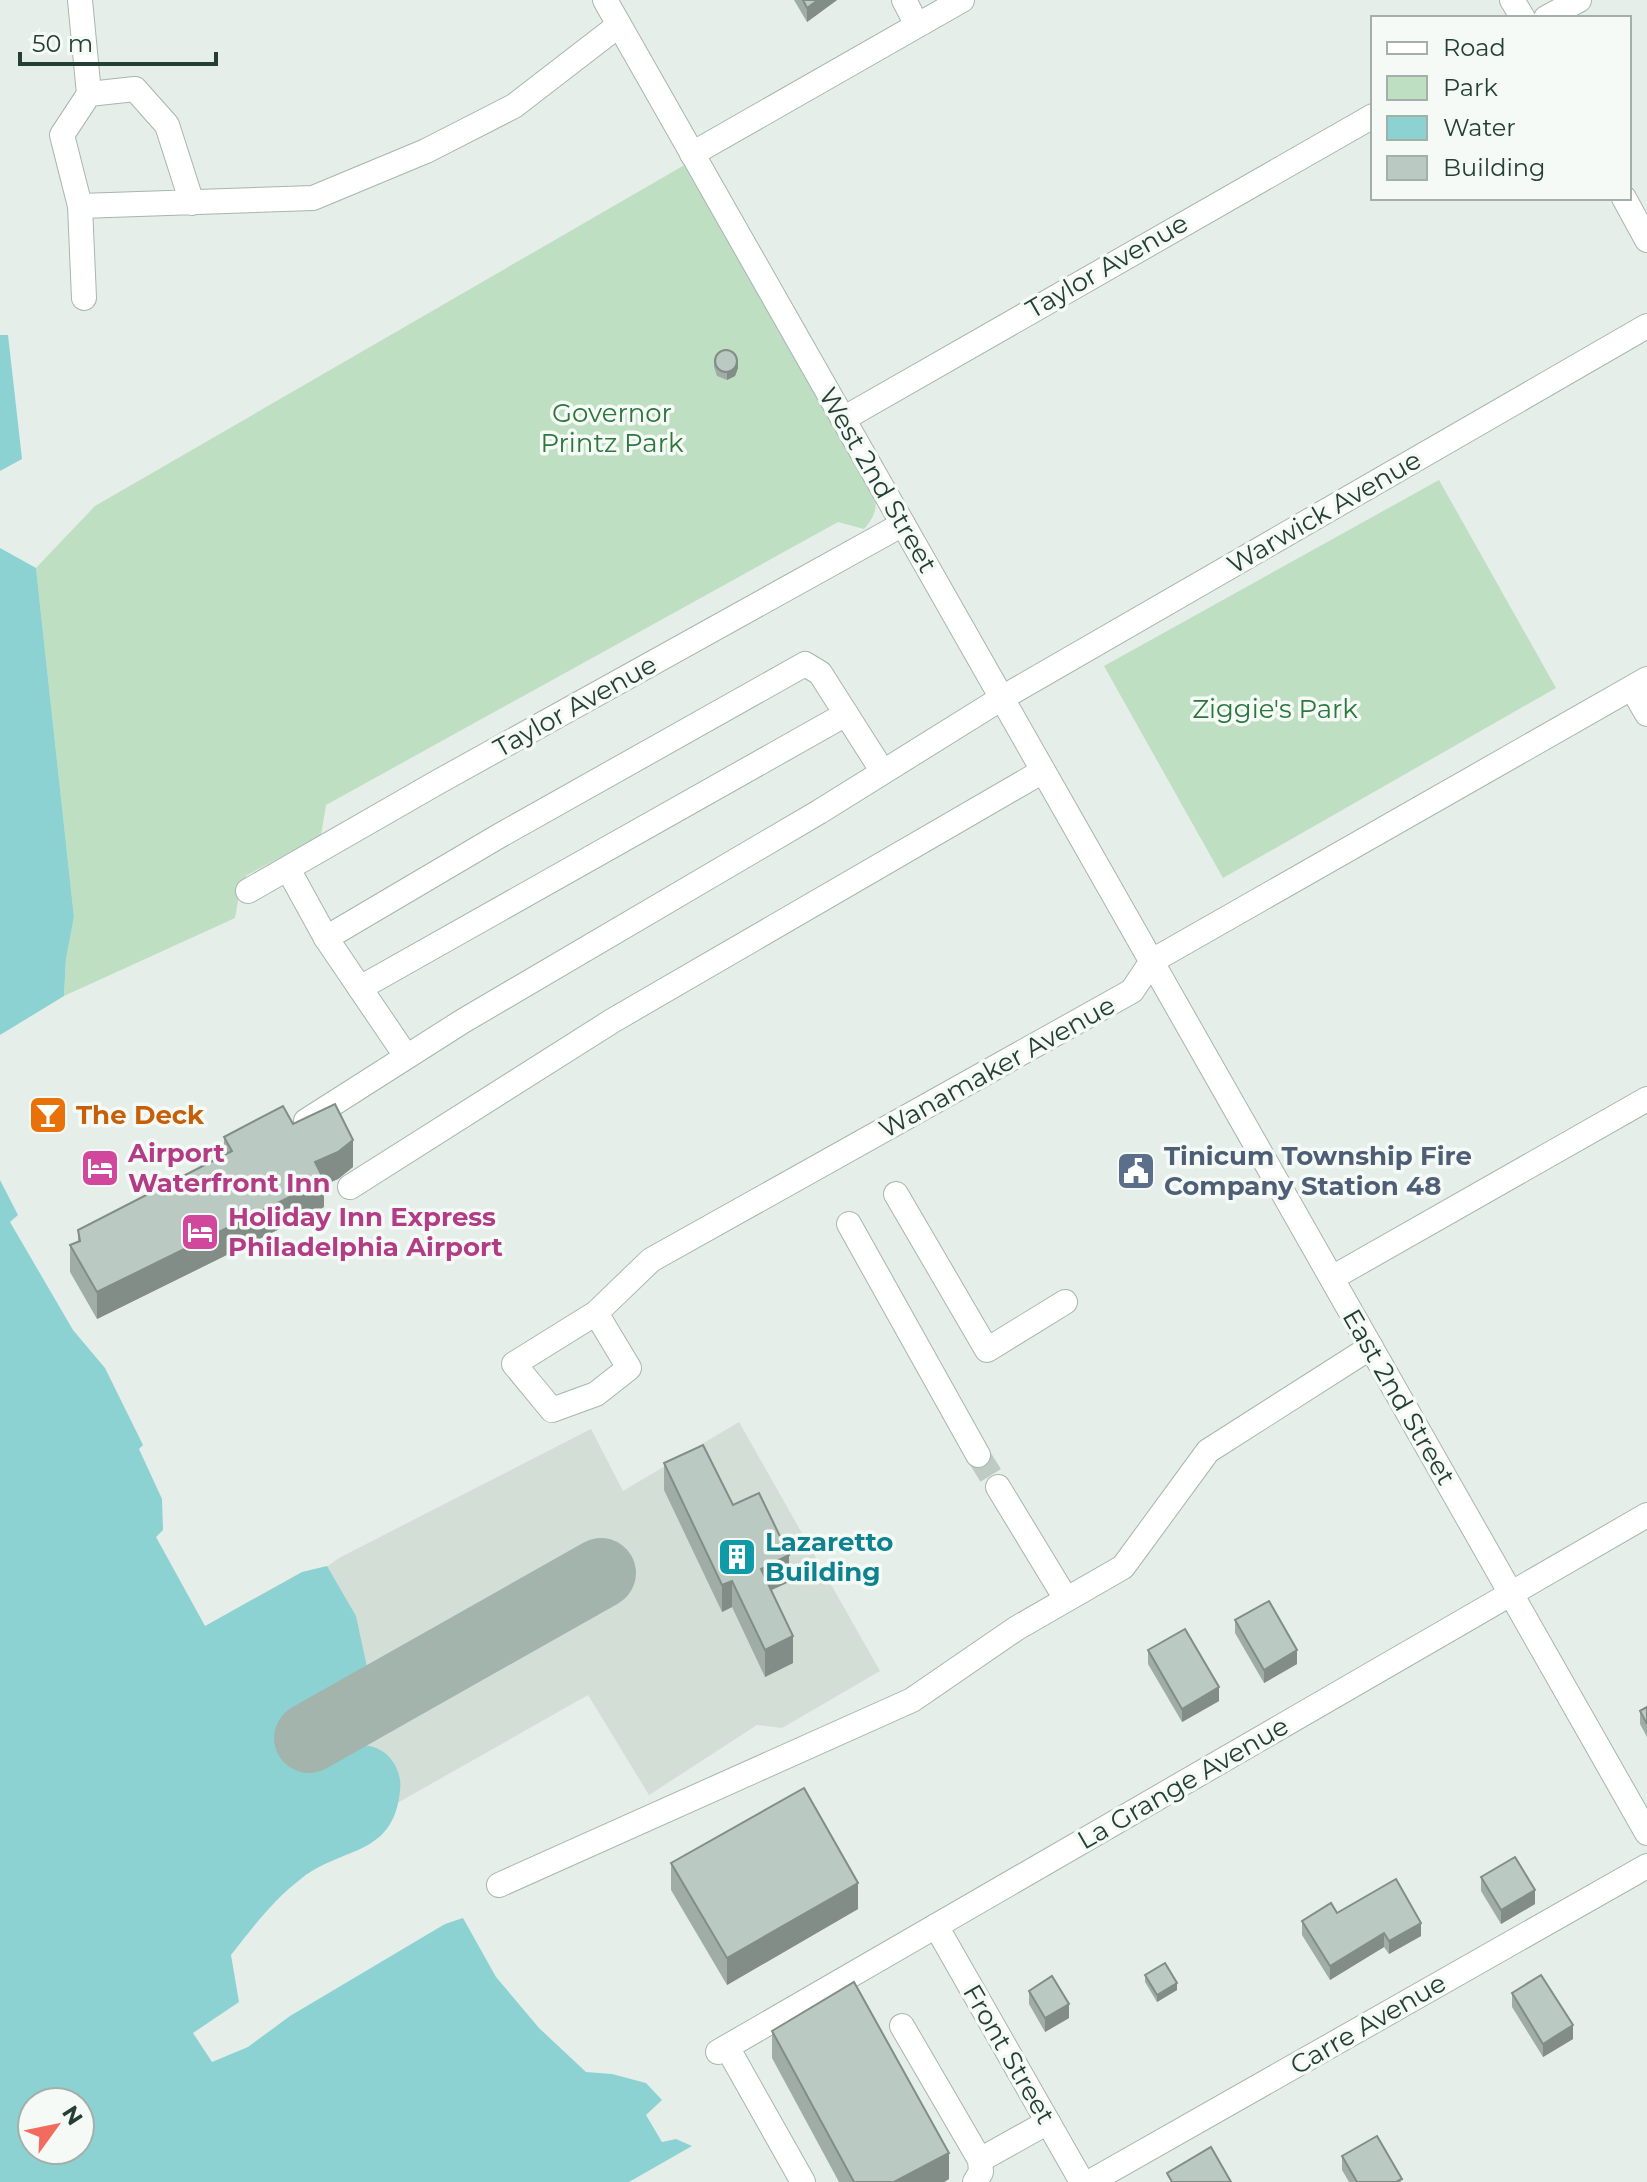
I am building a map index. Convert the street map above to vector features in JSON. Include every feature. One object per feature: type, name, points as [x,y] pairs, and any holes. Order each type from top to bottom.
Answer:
[{"type":"street","points":[[80,0],[89,94],[62,135],[80,206],[84,298]]},
{"type":"street","name":"West 2nd Street","points":[[605,0],[1152,961]]},
{"type":"street","points":[[904,0],[917,25]]},
{"type":"street","points":[[692,154],[962,0]]},
{"type":"street","points":[[1550,16],[1579,0]]},
{"type":"street","points":[[80,206],[313,198],[426,151],[514,106],[619,25]]},
{"type":"street","points":[[89,94],[135,89],[167,125],[192,203]]},
{"type":"street","name":"Taylor Avenue","points":[[843,419],[1371,117]]},
{"type":"street","points":[[1625,200],[1647,240]]},
{"type":"street","name":"Warwick Avenue","points":[[306,1121],[406,1056],[1002,698],[1647,326]]},
{"type":"street","name":"Taylor Avenue","points":[[248,891],[903,524]]},
{"type":"street","points":[[326,938],[499,836],[805,664],[820,673],[883,772]]},
{"type":"street","points":[[1639,683],[1647,714]]},
{"type":"street","name":"Wanamaker Avenue","points":[[596,1313],[629,1368],[596,1394],[552,1410],[514,1364],[596,1313],[651,1260],[1132,991],[1152,961],[1639,683]]},
{"type":"street","points":[[360,988],[846,714]]},
{"type":"street","points":[[350,1187],[612,1021],[1043,771]]},
{"type":"street","points":[[288,869],[326,938],[406,1056]]},
{"type":"street","name":"East 2nd Street","points":[[1152,961],[1647,1833]]},
{"type":"street","points":[[1332,1278],[1647,1099]]},
{"type":"street","points":[[896,1194],[987,1350],[1065,1302]]},
{"type":"street","points":[[849,1224],[978,1455]]},
{"type":"street","points":[[499,1885],[912,1700],[1017,1628],[1123,1567],[1208,1451],[1371,1347]]},
{"type":"street","points":[[998,1487],[1066,1599]]},
{"type":"street","name":"La Grange Avenue","points":[[803,2182],[722,2049],[1647,1515]]},
{"type":"street","name":"Carre Avenue","points":[[1090,2182],[1647,1866]]},
{"type":"street","name":"Front Street","points":[[936,1926],[1082,2182]]},
{"type":"street","points":[[902,2026],[977,2171],[1048,2122]]},
{"type":"shaded area","points":[[739,1422],[880,1671],[782,1728],[757,1725],[649,1795],[588,1695],[0,2028],[0,1756],[294,1591],[339,1558],[591,1429],[623,1491]]},
{"type":"green space","name":"Governor Printz Park","points":[[688,163],[874,492],[876,503],[868,524],[864,529],[838,522],[326,805],[321,835],[247,875],[241,884],[235,918],[64,996],[66,959],[74,917],[36,568],[95,506]]},
{"type":"green space","name":"Ziggie's Park","points":[[1439,480],[1556,688],[1223,878],[1104,666]]},
{"type":"water","points":[[0,335],[8,335],[22,459],[0,471]]},
{"type":"water","points":[[0,548],[36,568],[74,917],[66,959],[64,996],[0,1035]]},
{"type":"water","points":[[0,1180],[18,1215],[10,1222],[73,1330],[105,1368],[143,1445],[139,1449],[162,1499],[163,1530],[156,1537],[205,1626],[302,1572],[327,1566],[356,1616],[367,1667],[320,1704],[310,1725],[309,1737],[327,1743],[376,1748],[389,1757],[399,1775],[400,1791],[388,1828],[364,1847],[302,1878],[282,1895],[231,1955],[239,2002],[193,2033],[212,2062],[248,2047],[290,2016],[445,1924],[463,1918],[496,1977],[539,2028],[586,2072],[612,2074],[646,2083],[662,2100],[646,2115],[662,2142],[676,2139],[692,2146],[629,2182],[0,2182]]},
{"type":"building","points":[[803,0],[818,0],[807,8]]},
{"type":"building","points":[[722,350],[730,350],[737,361],[730,372],[722,372],[715,365],[715,357]]},
{"type":"building","name":"Holiday Inn Express Philadelphia Airport","points":[[335,1104],[353,1140],[338,1152],[315,1162],[324,1180],[97,1292],[70,1245],[80,1241],[78,1230],[232,1151],[224,1137],[283,1106],[293,1124]]},
{"type":"building","name":"Lazaretto Building","points":[[703,1445],[733,1505],[759,1493],[789,1555],[761,1569],[793,1636],[765,1650],[732,1581],[722,1585],[664,1463]]},
{"type":"building","points":[[1269,1601],[1297,1650],[1264,1670],[1235,1620]]},
{"type":"building","points":[[1185,1629],[1219,1687],[1182,1709],[1148,1650]]},
{"type":"building","points":[[1647,1707],[1647,1724],[1640,1711]]},
{"type":"building","points":[[804,1788],[858,1883],[727,1958],[671,1863]]},
{"type":"building","points":[[1515,1857],[1535,1890],[1501,1910],[1481,1877]]},
{"type":"building","points":[[1396,1879],[1421,1923],[1389,1941],[1384,1933],[1330,1966],[1302,1921],[1331,1903],[1337,1913]]},
{"type":"building","points":[[1165,1963],[1177,1983],[1157,1995],[1145,1975]]},
{"type":"building","points":[[1541,1975],[1573,2025],[1543,2044],[1512,1993]]},
{"type":"building","points":[[1052,1976],[1069,2004],[1045,2018],[1029,1991]]},
{"type":"building","points":[[854,1982],[949,2153],[894,2182],[854,2182],[772,2031]]},
{"type":"building","points":[[1377,2136],[1402,2179],[1396,2182],[1357,2182],[1342,2156]]},
{"type":"building","points":[[1211,2147],[1231,2182],[1172,2182],[1167,2173]]},
{"type":"taxiway","points":[[309,1738],[601,1573]]},
{"type":"tunnel","points":[[978,1455],[998,1487]]},
{"type":"place","name":"The Deck","points":[[48,1115]]},
{"type":"place","name":"Airport Waterfront Inn","points":[[100,1168]]},
{"type":"place","name":"Tinicum Township Fire Company Station 48","points":[[1136,1171]]},
{"type":"place","name":"Holiday Inn Express Philadelphia Airport","points":[[200,1232]]},
{"type":"place","name":"Lazaretto Building","points":[[737,1557]]}]
